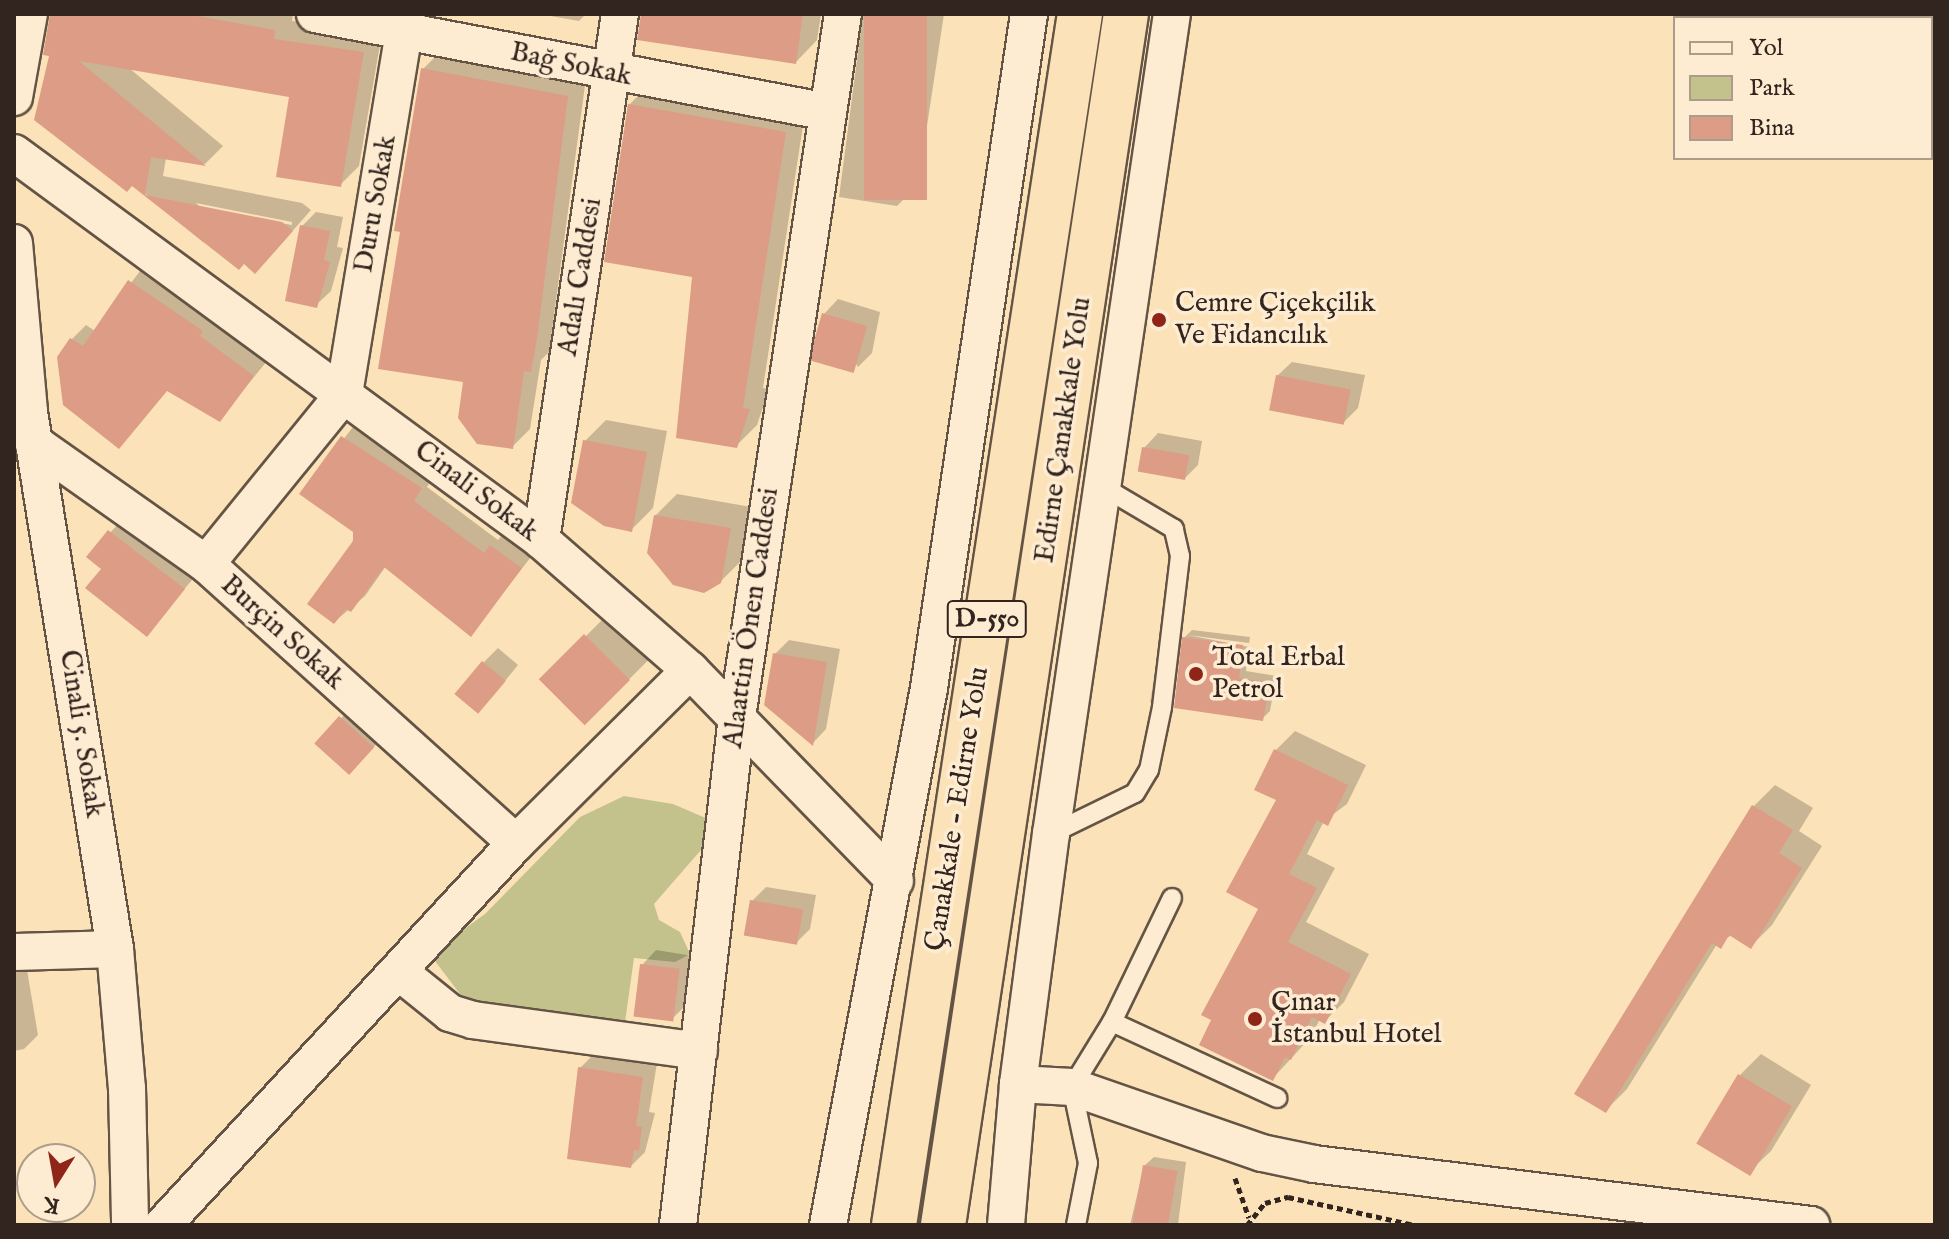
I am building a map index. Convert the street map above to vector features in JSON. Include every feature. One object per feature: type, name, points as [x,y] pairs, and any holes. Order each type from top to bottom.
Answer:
[{"type":"highway","name":"Çanakkale - Edirne Yolu","points":[[894,1225],[1080,14]]},
{"type":"highway","name":"Edirne Çanakkale Yolu","points":[[943,1225],[1002,837],[1079,481],[1126,14]]},
{"type":"street","points":[[14,97],[29,14]]},
{"type":"street","name":"Bağ Sokak","points":[[315,14],[406,22],[611,74],[828,112]]},
{"type":"street","name":"Adalı Caddesi","points":[[541,540],[620,14]]},
{"type":"street","name":"Alaattin Önen Caddesi","points":[[678,1225],[737,717],[843,14]]},
{"type":"street","points":[[828,1225],[895,881],[1029,14]]},
{"type":"street","points":[[1006,1225],[1018,1084],[1051,834],[1079,481],[1172,14]]},
{"type":"street","name":"Duru Sokak","points":[[344,394],[406,22]]},
{"type":"street","name":"Cinali Sokak","points":[[14,153],[541,540],[690,670],[895,881]]},
{"type":"street","name":"Cinali 5. Sokak","points":[[14,243],[25,422],[115,949],[127,1088],[130,1225]]},
{"type":"street","points":[[206,564],[344,394]]},
{"type":"street","name":"Burçin Sokak","points":[[25,422],[206,564],[516,843]]},
{"type":"street","points":[[163,1225],[516,843],[690,670]]},
{"type":"street","points":[[1002,837],[1051,834]]},
{"type":"street","points":[[14,952],[115,949]]},
{"type":"street","points":[[398,971],[450,1013],[473,1020],[699,1051]]},
{"type":"street","points":[[1018,1084],[1072,1087],[1284,1159],[1811,1225]]},
{"type":"lane","points":[[1051,834],[1135,793],[1149,770],[1162,707],[1180,556],[1174,529],[1079,481]]},
{"type":"lane","points":[[1076,1225],[1088,1163],[1072,1087],[1112,1022],[1172,898]]},
{"type":"lane","points":[[1112,1022],[1277,1098]]},
{"type":"path","points":[[1247,1225],[1265,1203],[1288,1197],[1414,1225]]},
{"type":"green space","points":[[624,796],[673,804],[708,819],[701,850],[654,904],[659,920],[680,932],[690,954],[675,962],[634,958],[625,1022],[509,1011],[463,998],[435,961],[449,940],[485,914],[580,817]]},
{"type":"building","points":[[50,14],[186,14],[275,30],[274,39],[364,52],[341,187],[276,177],[289,97],[79,61],[206,166],[151,157],[145,195],[282,222],[293,231],[255,274],[244,264],[239,270],[132,186],[127,192],[34,120],[49,56],[43,55]]},
{"type":"building","points":[[641,14],[803,14],[796,64],[637,40]]},
{"type":"building","points":[[864,14],[927,14],[927,200],[864,200]]},
{"type":"building","points":[[421,68],[568,96],[537,338],[531,372],[524,371],[513,449],[477,444],[458,418],[463,382],[378,369],[400,232],[394,231]]},
{"type":"building","points":[[628,104],[786,132],[743,408],[750,409],[737,448],[676,438],[692,277],[604,262]]},
{"type":"building","points":[[300,225],[330,231],[324,260],[330,262],[317,308],[285,301]]},
{"type":"building","points":[[128,280],[203,331],[200,336],[254,376],[220,422],[167,391],[119,449],[63,405],[57,357],[70,338],[83,346]]},
{"type":"building","points":[[822,313],[867,326],[854,373],[808,360]]},
{"type":"building","points":[[1276,375],[1351,390],[1344,425],[1269,410]]},
{"type":"building","points":[[341,436],[422,488],[414,501],[484,553],[490,545],[522,568],[471,637],[384,567],[351,612],[346,609],[334,624],[307,604],[353,541],[353,532],[299,494]]},
{"type":"building","points":[[583,440],[647,452],[632,532],[604,526],[571,503]]},
{"type":"building","points":[[1142,447],[1189,455],[1185,480],[1138,472]]},
{"type":"building","points":[[654,515],[731,528],[721,583],[704,593],[673,585],[647,553]]},
{"type":"building","points":[[108,530],[185,589],[147,637],[85,588],[101,569],[86,557]]},
{"type":"building","points":[[584,634],[630,680],[585,725],[539,679]]},
{"type":"building","points":[[1182,637],[1243,645],[1239,678],[1270,683],[1263,721],[1174,708]]},
{"type":"building","points":[[773,653],[827,662],[813,746],[764,705]]},
{"type":"building","points":[[482,661],[506,681],[478,714],[454,694]]},
{"type":"building","points":[[339,716],[374,747],[349,775],[314,743]]},
{"type":"building","points":[[1274,749],[1348,785],[1328,826],[1317,820],[1289,874],[1317,888],[1288,942],[1351,974],[1325,1024],[1312,1017],[1291,1060],[1285,1057],[1273,1081],[1199,1045],[1211,1020],[1201,1015],[1258,909],[1226,892],[1276,800],[1254,790]]},
{"type":"building","points":[[1752,805],[1793,830],[1779,853],[1802,868],[1751,949],[1729,935],[1721,949],[1712,943],[1606,1113],[1574,1094]]},
{"type":"building","points":[[750,900],[803,909],[797,945],[744,935]]},
{"type":"building","points":[[640,964],[680,969],[673,1021],[634,1017]]},
{"type":"building","points":[[578,1067],[643,1077],[636,1126],[642,1127],[639,1151],[634,1150],[631,1168],[567,1159]]},
{"type":"building","points":[[1738,1074],[1792,1106],[1750,1176],[1696,1143]]},
{"type":"building","points":[[1143,1165],[1177,1171],[1168,1225],[1132,1225]]},
{"type":"place","name":"Cemre Çiçekçilik Ve Fidancılık","points":[[1159,320]]},
{"type":"place","name":"Total Erbal Petrol","points":[[1196,674]]},
{"type":"place","name":"Çınar İstanbul Hotel","points":[[1255,1019]]}]
